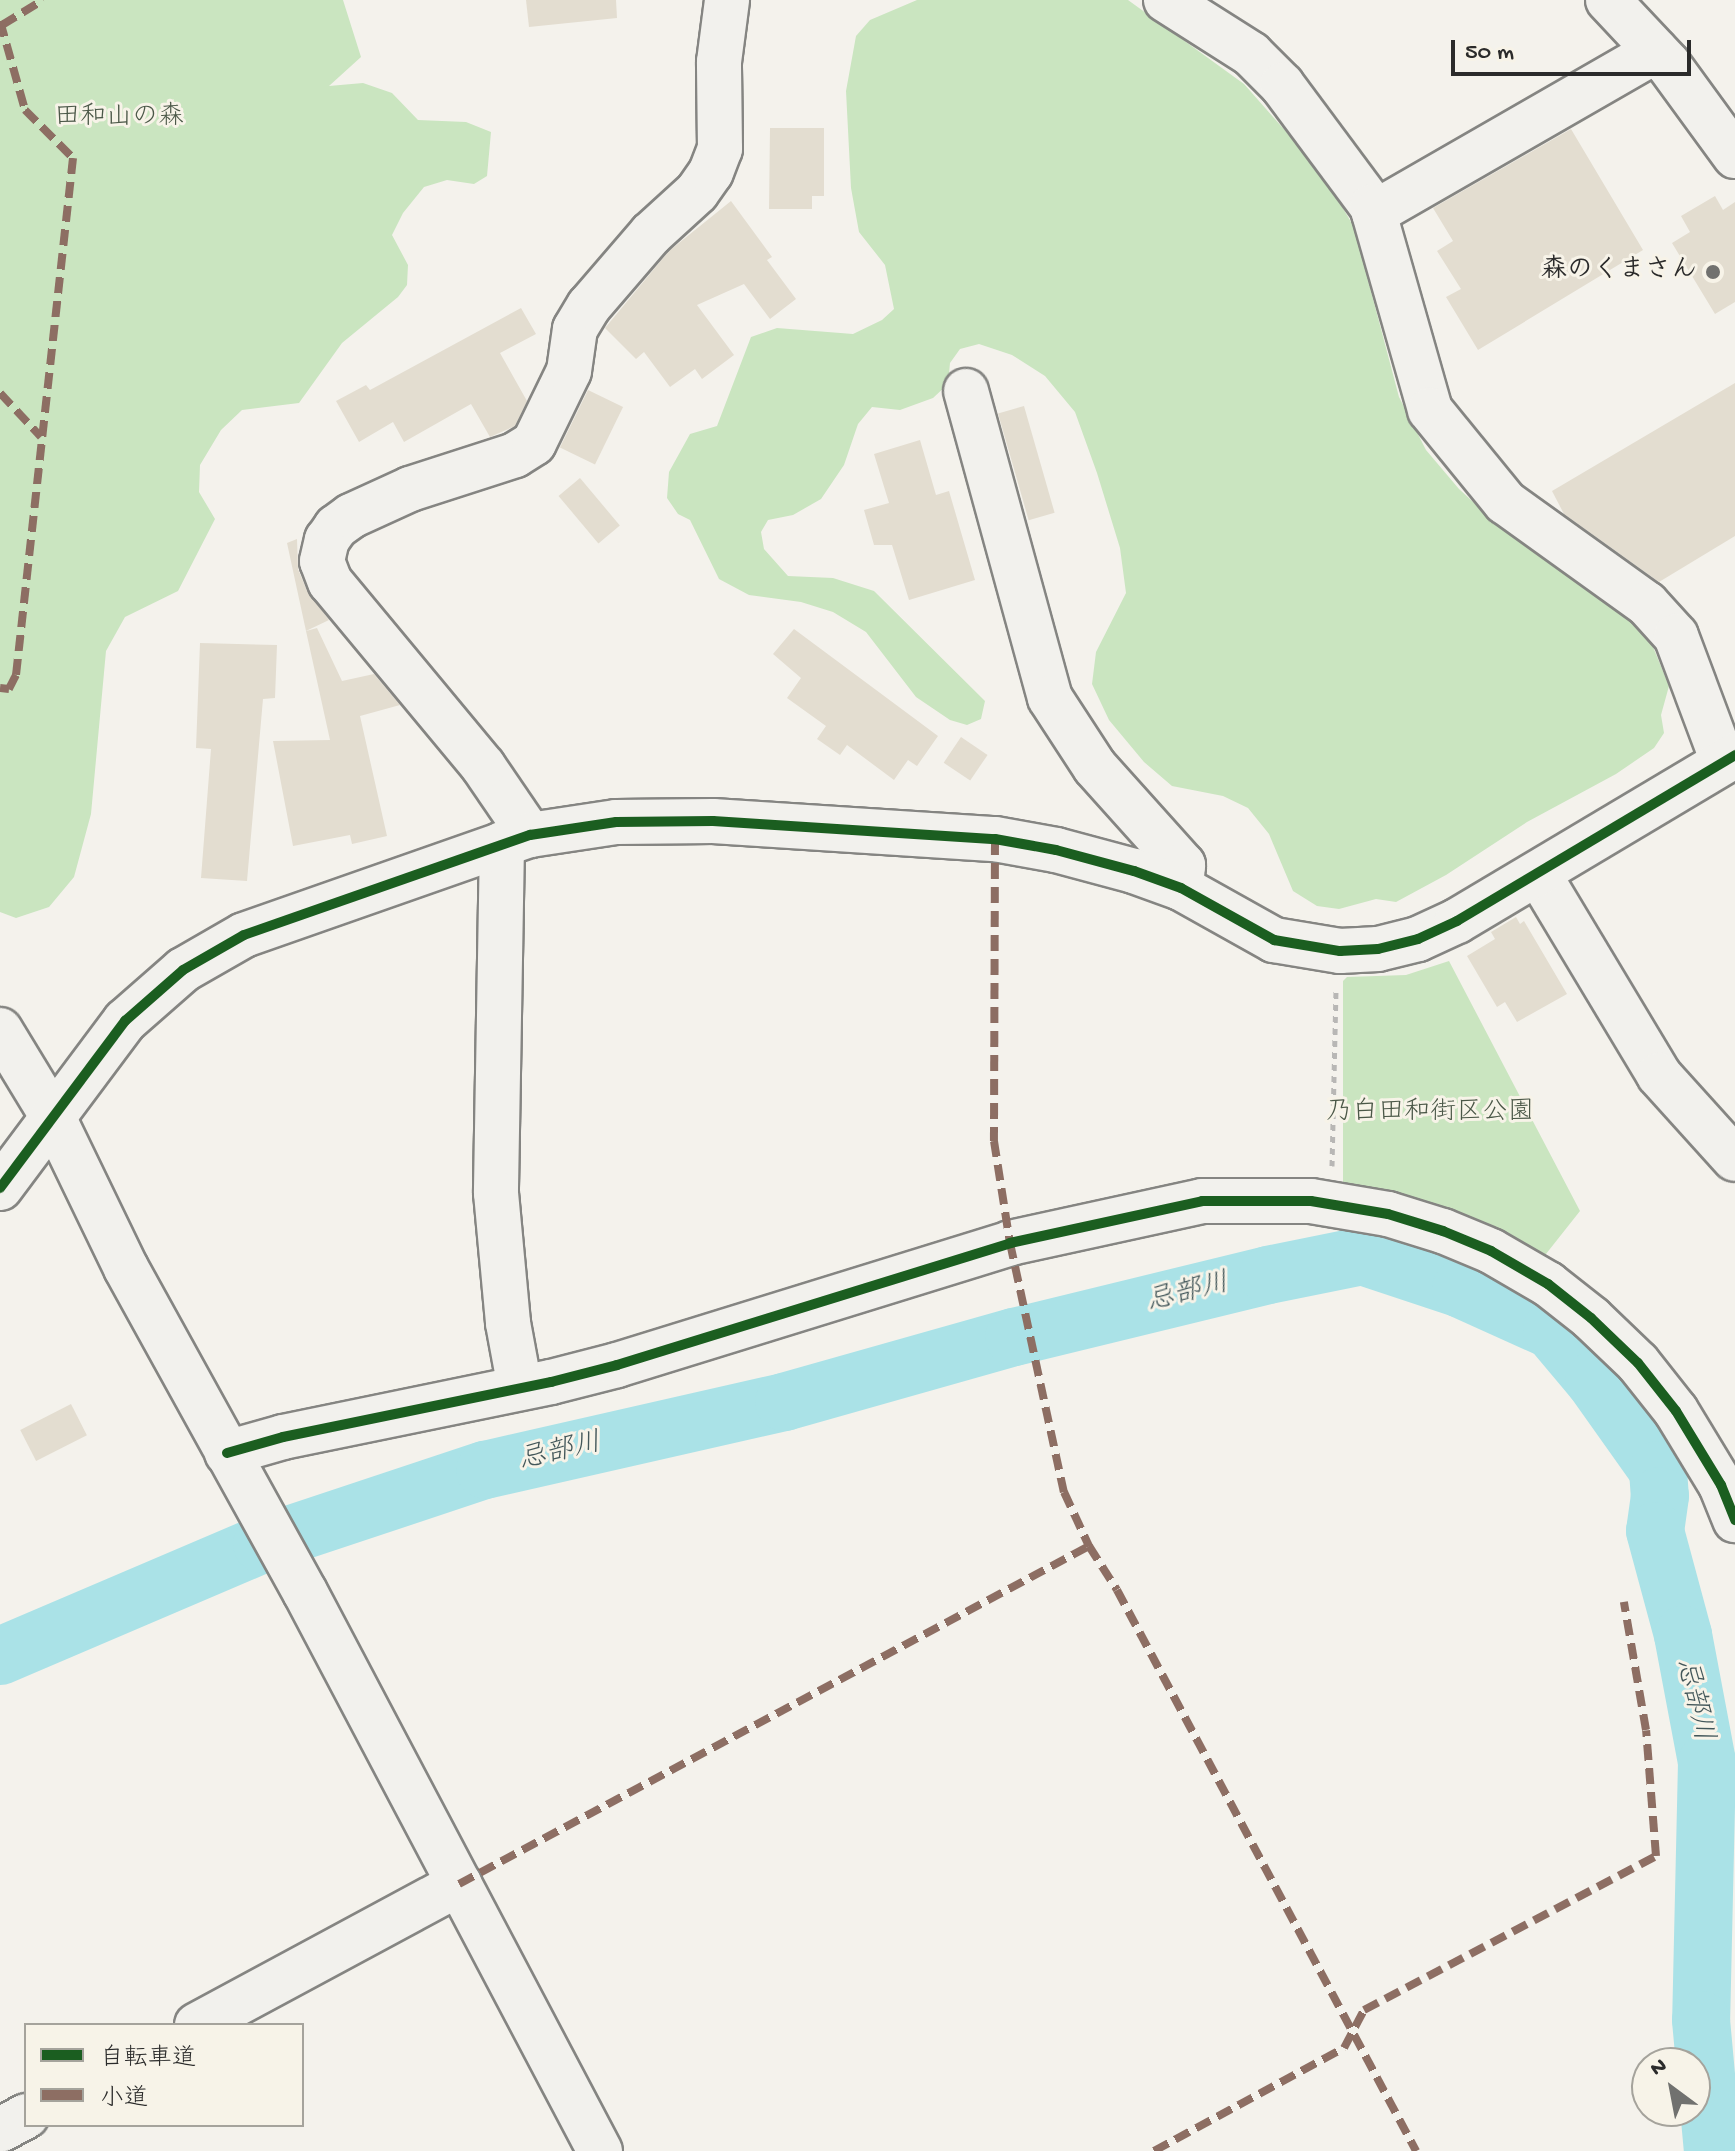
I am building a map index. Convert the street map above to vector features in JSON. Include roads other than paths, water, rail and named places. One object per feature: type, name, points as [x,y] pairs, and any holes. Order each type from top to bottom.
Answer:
[{"type":"street","points":[[520,1388],[508,1323],[496,1193],[516,840],[483,766],[330,582],[322,561],[327,540],[336,527],[363,511],[410,489],[515,455],[534,443],[569,371],[575,329],[589,306],[651,234],[697,192],[711,172],[720,149],[719,62],[727,0]]},
{"type":"street","points":[[0,1188],[125,1021],[183,970],[244,935],[516,840],[616,822],[713,821],[995,839],[1056,850],[1181,888],[1274,940],[1340,951],[1378,949],[1418,939],[1539,875],[1729,759],[1676,636],[1647,604],[1505,502],[1430,410],[1374,213],[1282,85],[1251,54],[1166,0]]},
{"type":"street","points":[[1608,0],[1656,51],[1735,156]]},
{"type":"street","points":[[1374,213],[1656,51]]},
{"type":"street","points":[[966,391],[1050,698],[1095,767],[1183,865],[1181,888]]},
{"type":"street","points":[[1539,875],[1659,1075],[1735,1159]]},
{"type":"street","points":[[0,1030],[53,1117],[126,1268],[305,1592],[600,2151]]},
{"type":"street","points":[[230,1457],[283,1437],[520,1388],[630,1361],[1010,1243],[1202,1201],[1246,1198],[1331,1203],[1388,1214],[1491,1251],[1548,1284],[1591,1318],[1638,1363],[1676,1411],[1721,1485],[1735,1520]]},
{"type":"street","points":[[201,2023],[459,1884]]},
{"type":"street","points":[[0,2130],[24,2117]]},
{"type":"waterway","name":"忌部川","points":[[0,1656],[262,1544],[485,1470],[784,1402],[1014,1337],[1268,1275],[1362,1256],[1461,1289],[1552,1330],[1594,1380],[1658,1470],[1660,1496],[1655,1531],[1683,1635],[1707,1762],[1701,2020],[1713,2151]]},
{"type":"place","name":"森のくまさん","points":[[1713,272]]},
{"type":"park label","name":"田和山の森","points":[[119,119]]},
{"type":"park label","name":"乃白田和街区公園","points":[[1430,1114]]}]
